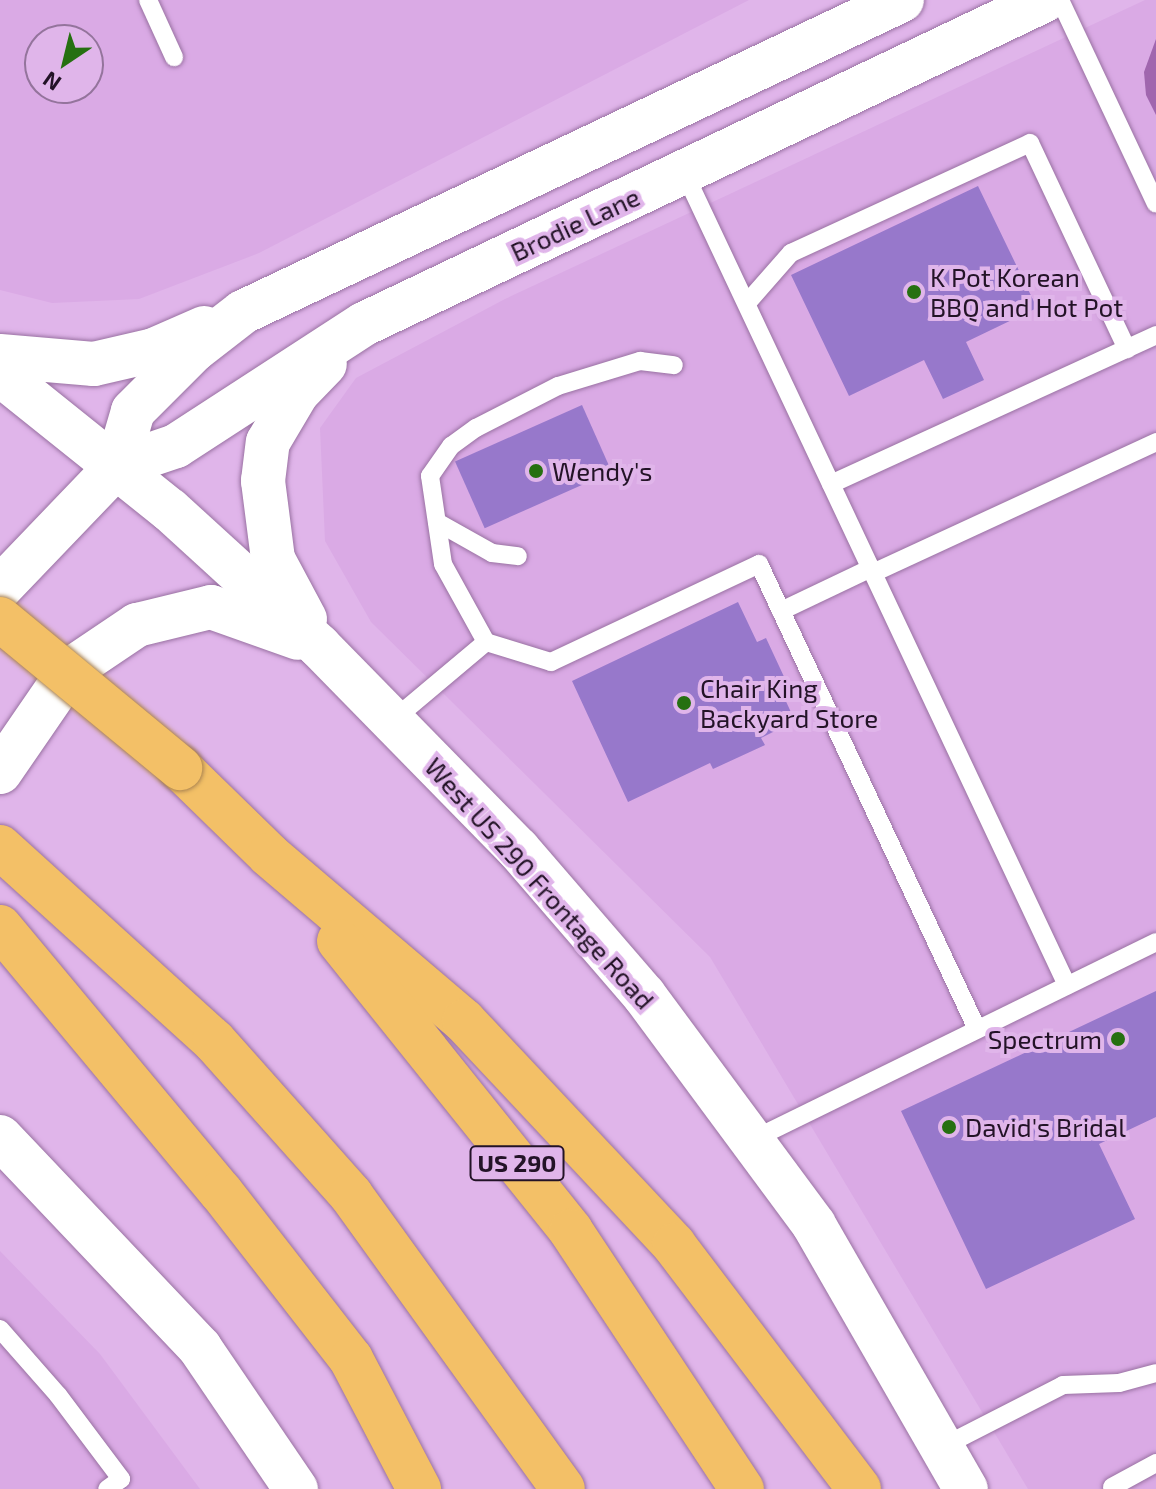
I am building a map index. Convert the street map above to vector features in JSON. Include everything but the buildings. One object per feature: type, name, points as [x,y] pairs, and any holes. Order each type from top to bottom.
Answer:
[{"type":"highway","name":"US 290","points":[[0,619],[180,768],[269,855],[571,1231],[742,1489]]},
{"type":"highway","points":[[0,847],[68,905],[214,1041],[351,1195],[563,1489]]},
{"type":"highway","points":[[269,855],[464,1021],[674,1245],[859,1489]]},
{"type":"highway","points":[[0,927],[221,1192],[351,1359],[419,1489]]},
{"type":"main road","name":"Brodie Lane","points":[[117,466],[133,411],[194,350],[243,312],[902,0]]},
{"type":"main road","name":"Brodie Lane","points":[[0,588],[117,466],[176,446],[364,324],[1045,0]]},
{"type":"main road","points":[[0,356],[94,364],[154,350],[243,312]]},
{"type":"main road","points":[[319,646],[273,559],[263,481],[267,450],[297,393],[364,324]]},
{"type":"main road","name":"West US 290 Frontage Road","points":[[0,374],[117,466],[319,646],[518,849],[635,984],[814,1225],[966,1489]]},
{"type":"main road","points":[[0,772],[70,670],[137,625],[211,607],[319,646]]},
{"type":"main road","points":[[0,1137],[200,1348],[296,1489]]},
{"type":"lane","points":[[148,0],[174,57]]},
{"type":"lane","points":[[1060,0],[1156,204]]},
{"type":"lane","points":[[747,303],[791,253],[1030,143],[1127,349]]},
{"type":"lane","points":[[684,172],[1067,985]]},
{"type":"lane","points":[[831,484],[1156,335]]},
{"type":"lane","points":[[674,365],[640,361],[558,386],[476,428],[451,446],[430,476],[443,564],[486,642],[551,662],[759,564],[977,1029]]},
{"type":"lane","points":[[781,611],[1156,442]]},
{"type":"lane","points":[[437,522],[492,553],[518,556]]},
{"type":"lane","points":[[392,721],[486,642]]},
{"type":"lane","points":[[752,1140],[1156,942]]},
{"type":"lane","points":[[0,1329],[58,1395],[121,1479],[107,1489]]},
{"type":"lane","points":[[944,1446],[1063,1385],[1119,1383],[1156,1373]]},
{"type":"lane","points":[[1111,1488],[1156,1463]]},
{"type":"shaded area","points":[[0,0],[749,0],[259,253],[139,299],[52,303],[0,290]]},
{"type":"shaded area","points":[[1145,0],[1156,0],[1156,1489],[1028,1489],[710,957],[371,622],[325,541],[320,428],[356,378],[505,299]]},
{"type":"shaded area","points":[[1156,39],[1156,115],[1146,95],[1144,72]]},
{"type":"shaded area","points":[[0,1251],[100,1354],[200,1489],[0,1489]]},
{"type":"place","name":"K Pot Korean BBQ and Hot Pot","points":[[914,292]]},
{"type":"place","name":"Wendy's","points":[[536,471]]},
{"type":"place","name":"Chair King Backyard Store","points":[[684,703]]},
{"type":"place","name":"Spectrum","points":[[1118,1039]]},
{"type":"place","name":"David's Bridal","points":[[949,1127]]}]
